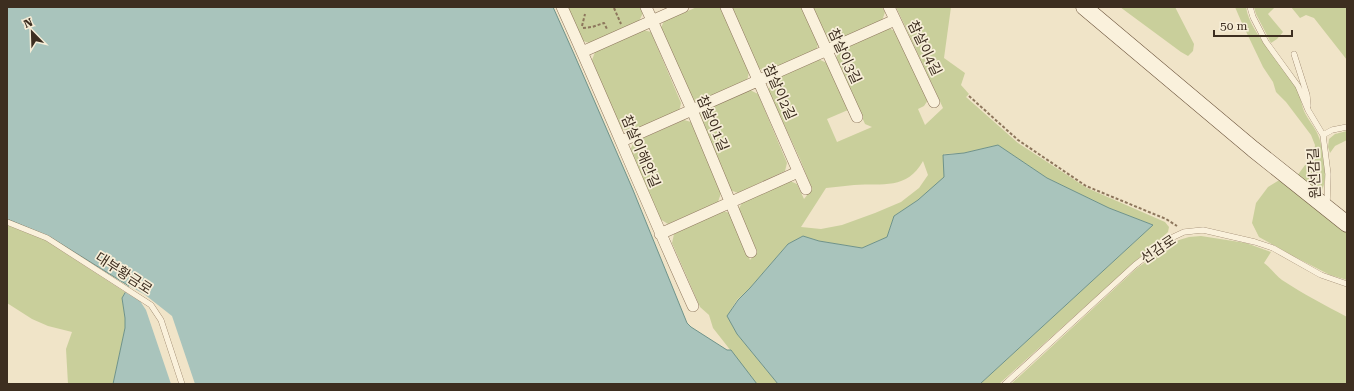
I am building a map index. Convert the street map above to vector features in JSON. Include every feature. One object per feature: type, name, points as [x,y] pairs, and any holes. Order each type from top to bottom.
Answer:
[{"type":"street","name":"참살이해안길","points":[[562,7],[622,141],[660,234],[693,306]]},
{"type":"street","name":"참살이1길","points":[[646,7],[692,110],[751,252]]},
{"type":"street","points":[[582,52],[683,7]]},
{"type":"street","name":"참살이2길","points":[[726,7],[806,189]]},
{"type":"street","name":"참살이3길","points":[[807,7],[857,117]]},
{"type":"street","name":"참살이4길","points":[[889,7],[934,102]]},
{"type":"street","points":[[1084,7],[1247,144],[1347,224]]},
{"type":"street","points":[[622,141],[895,20]]},
{"type":"street","points":[[660,234],[798,172]]},
{"type":"lane","name":"원선감길","points":[[1250,7],[1252,17],[1266,42],[1298,86],[1308,110],[1323,135],[1328,174],[1327,209]]},
{"type":"lane","name":"원선감길","points":[[1294,54],[1307,95],[1308,110]]},
{"type":"lane","name":"원선감길","points":[[1323,135],[1332,130],[1347,126]]},
{"type":"lane","name":"대부황금로","points":[[7,222],[47,238],[151,305],[161,320],[182,384]]},
{"type":"lane","name":"선감로","points":[[1005,384],[1135,265],[1169,239],[1184,232],[1203,230],[1255,242],[1273,248],[1321,275],[1347,284]]},
{"type":"path","points":[[614,8],[625,33]]},
{"type":"path","points":[[582,28],[592,28],[604,23],[611,39]]},
{"type":"path","points":[[969,96],[1018,140],[1086,186],[1166,219],[1184,232]]},
{"type":"green space","points":[[568,7],[640,7],[643,13],[638,23],[592,44],[583,41]]},
{"type":"green space","points":[[697,7],[721,7],[749,72],[747,81],[699,103],[690,99],[660,30],[664,21]]},
{"type":"green space","points":[[731,7],[802,7],[819,41],[816,51],[767,72],[758,68]]},
{"type":"green space","points":[[811,7],[882,7],[885,12],[882,21],[833,43],[825,39]]},
{"type":"green space","points":[[896,7],[951,7],[944,58],[965,73],[961,85],[969,94],[966,97],[1018,143],[1087,188],[1165,222],[1169,227],[1168,232],[999,384],[980,384],[1153,225],[1109,208],[1047,178],[998,145],[964,153],[944,154],[945,177],[918,200],[894,216],[887,237],[862,248],[819,241],[803,236],[788,244],[750,288],[737,300],[727,316],[737,334],[778,384],[757,384],[713,328],[709,315],[700,307],[672,243],[674,234],[723,211],[730,213],[750,260],[757,251],[738,210],[742,203],[790,181],[797,184],[804,199],[812,189],[800,159],[768,90],[772,81],[818,59],[827,63],[848,110],[827,119],[837,142],[872,127],[865,124],[836,58],[839,50],[889,28],[896,32],[928,100],[924,106],[918,109],[925,125],[943,108]],"holes":[[[923,161],[928,175],[919,188],[901,202],[875,213],[842,225],[821,229],[801,227],[826,188],[884,184],[902,181],[910,177]]]},
{"type":"green space","points":[[1120,7],[1175,7],[1194,44],[1193,51],[1188,56],[1181,52]]},
{"type":"green space","points":[[1235,7],[1246,7],[1249,17],[1260,37],[1297,88],[1304,111],[1317,132],[1322,148],[1325,164],[1325,180],[1321,192],[1316,192],[1297,176],[1314,152],[1315,145],[1311,135],[1286,102],[1276,92],[1273,82],[1263,67]]},
{"type":"green space","points":[[1254,7],[1275,7],[1268,14],[1283,32],[1271,43],[1256,14]]},
{"type":"green space","points":[[1291,7],[1347,7],[1347,60],[1314,18],[1306,15],[1300,18]]},
{"type":"green space","points":[[643,30],[651,32],[681,103],[679,112],[630,132],[620,128],[592,60],[595,52]]},
{"type":"green space","points":[[750,90],[758,94],[787,163],[785,171],[738,193],[730,190],[699,118],[701,111]]},
{"type":"green space","points":[[684,120],[691,122],[721,193],[718,202],[668,224],[660,219],[630,150],[634,142]]},
{"type":"green space","points":[[1347,131],[1347,140],[1335,146],[1330,153],[1328,147],[1329,139],[1335,134]]},
{"type":"green space","points":[[1281,179],[1347,231],[1347,280],[1330,275],[1259,237],[1252,223],[1256,203],[1268,187]]},
{"type":"green space","points":[[7,225],[45,240],[125,292],[122,298],[125,328],[113,384],[68,384],[66,349],[72,332],[48,326],[32,319],[7,303]]},
{"type":"green space","points":[[1201,236],[1246,243],[1271,252],[1264,263],[1280,278],[1306,295],[1347,317],[1347,384],[1011,384],[1137,268],[1179,240]]},
{"type":"water","points":[[7,7],[553,7],[633,190],[687,323],[727,350],[731,350],[757,384],[113,384],[125,328],[122,298],[129,286],[50,237],[7,219]]},
{"type":"water","points":[[998,145],[1047,178],[1109,208],[1153,225],[980,384],[778,384],[737,334],[727,316],[738,300],[788,244],[803,236],[819,241],[862,248],[887,237],[894,216],[918,200],[944,177],[943,155],[964,153]]},
{"type":"pier","points":[[129,286],[144,294],[172,316],[195,384],[171,384],[146,310],[140,301],[125,292]]}]
